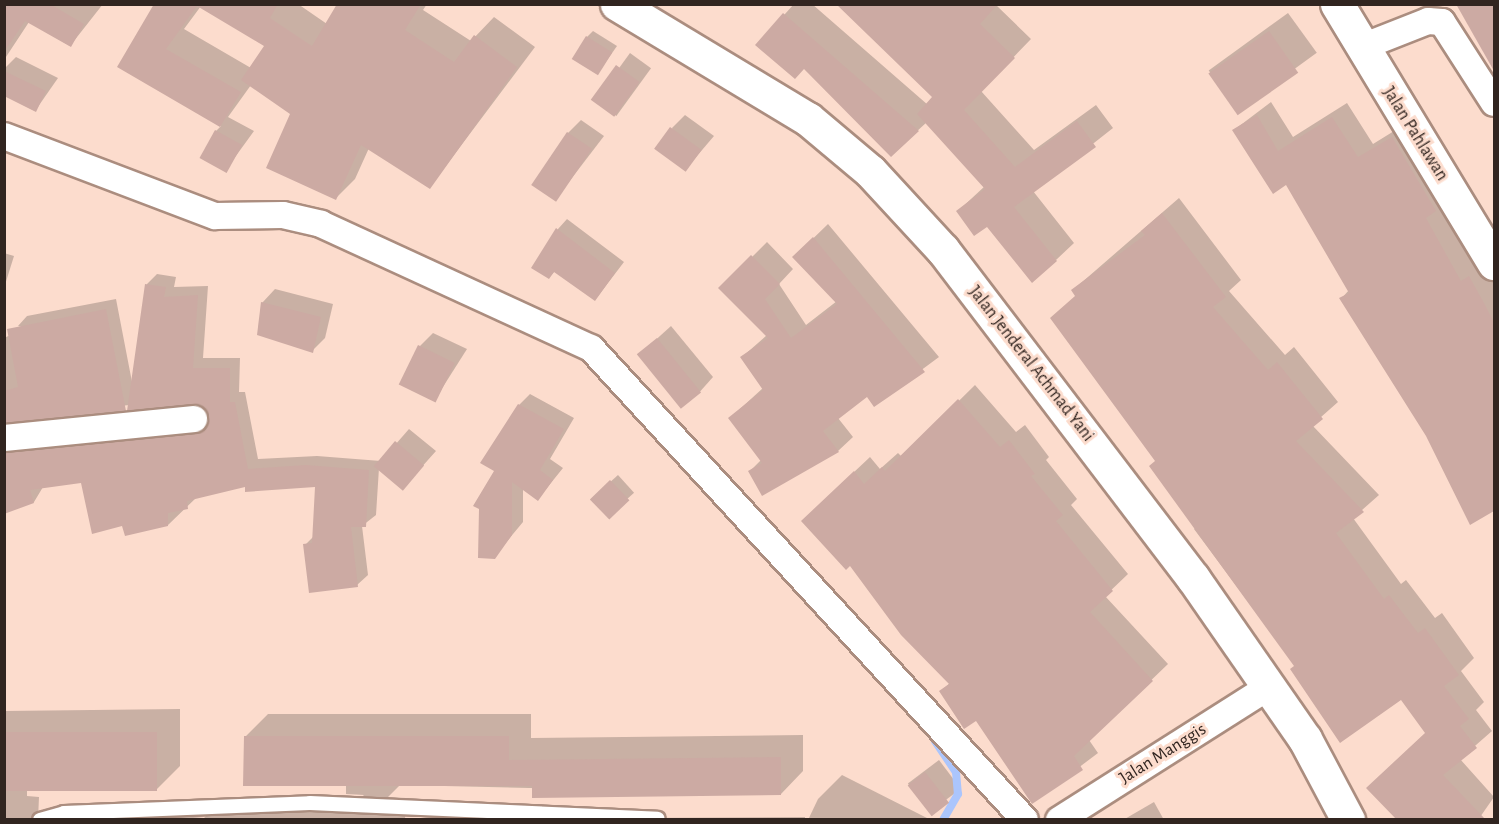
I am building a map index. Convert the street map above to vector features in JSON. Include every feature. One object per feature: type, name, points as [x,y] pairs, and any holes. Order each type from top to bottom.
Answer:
[{"type":"main road","name":"Jalan Jenderal Achmad Yani","points":[[617,4],[808,119],[870,171],[943,250],[1119,476],[1267,688],[1305,738],[1348,819]]},
{"type":"main road","name":"Jalan Pahlawan","points":[[1338,4],[1494,263]]},
{"type":"street","points":[[1362,47],[1428,21],[1442,22],[1494,103]]},
{"type":"street","points":[[4,136],[214,216],[283,215],[321,224],[591,348],[1025,819]]},
{"type":"street","points":[[4,438],[194,419]]},
{"type":"street","name":"Jalan Manggis","points":[[1059,819],[1267,688]]},
{"type":"lane","points":[[40,819],[64,813],[310,803],[658,819]]},
{"type":"building","points":[[4,4],[50,4],[84,24],[71,47],[25,21],[4,52]]},
{"type":"building","points":[[154,4],[278,4],[270,18],[312,46],[337,4],[421,4],[405,30],[454,62],[474,35],[517,67],[430,189],[361,145],[336,200],[266,168],[290,114],[241,80],[264,46],[197,6],[166,49],[241,92],[220,127],[117,67]]},
{"type":"building","points":[[836,4],[998,4],[980,24],[1015,58],[964,110],[1015,167],[1077,121],[1096,147],[1014,207],[1057,261],[1032,283],[987,227],[974,236],[956,211],[985,189],[917,114],[932,97]]},
{"type":"building","points":[[1456,4],[1494,4],[1494,71]]},
{"type":"building","points":[[783,13],[919,131],[891,157],[804,69],[795,79],[755,45]]},
{"type":"building","points":[[1269,31],[1298,73],[1238,115],[1208,73]]},
{"type":"building","points":[[586,36],[612,52],[598,75],[572,59]]},
{"type":"building","points":[[616,65],[639,82],[614,117],[591,100]]},
{"type":"building","points":[[4,71],[46,91],[36,112],[4,96]]},
{"type":"building","points":[[1257,115],[1278,151],[1332,117],[1358,157],[1392,137],[1436,211],[1426,218],[1461,281],[1469,276],[1484,303],[1494,323],[1494,511],[1470,525],[1426,436],[1339,298],[1349,293],[1286,185],[1273,194],[1232,130]]},
{"type":"building","points":[[670,127],[702,150],[686,172],[654,149]]},
{"type":"building","points":[[215,130],[242,145],[227,173],[199,158]]},
{"type":"building","points":[[567,132],[592,149],[556,202],[531,185]]},
{"type":"building","points":[[1162,213],[1226,297],[1213,307],[1268,370],[1277,362],[1323,419],[1296,441],[1364,512],[1336,533],[1384,599],[1389,595],[1418,633],[1425,628],[1459,675],[1444,686],[1469,719],[1460,726],[1477,748],[1443,775],[1485,819],[1396,819],[1366,788],[1425,733],[1401,700],[1340,743],[1290,669],[1294,666],[1149,466],[1155,461],[1050,318],[1075,296],[1071,290],[1145,235],[1141,231]]},
{"type":"building","points":[[556,228],[615,273],[595,301],[554,272],[549,279],[531,268]]},
{"type":"building","points":[[813,237],[925,372],[874,407],[867,397],[823,431],[839,452],[762,496],[748,471],[762,463],[728,418],[763,390],[740,357],[768,338],[718,288],[751,255],[780,284],[765,299],[791,338],[837,304],[792,257]]},
{"type":"building","points":[[145,284],[166,287],[164,297],[198,295],[193,368],[230,368],[230,402],[235,402],[248,469],[306,465],[369,470],[366,527],[351,527],[358,587],[309,593],[303,544],[312,543],[315,487],[245,492],[245,487],[187,501],[188,509],[168,513],[168,526],[125,536],[122,526],[92,534],[81,483],[30,490],[34,503],[4,514],[4,453],[195,434],[207,426],[206,411],[200,405],[127,411]]},
{"type":"building","points":[[261,302],[321,317],[313,353],[257,335]]},
{"type":"building","points":[[106,309],[126,411],[4,423],[4,391],[18,387],[7,329]]},
{"type":"building","points":[[657,338],[701,392],[681,409],[637,354]]},
{"type":"building","points":[[418,345],[455,363],[436,403],[399,385]]},
{"type":"building","points":[[958,399],[1000,447],[1009,440],[1035,474],[1031,476],[1063,515],[1056,521],[1113,591],[1090,612],[1153,681],[1074,756],[1083,770],[1032,804],[976,721],[964,729],[939,691],[949,684],[901,635],[850,566],[846,570],[801,521],[854,471],[864,484],[882,467],[885,471]]},
{"type":"building","points":[[518,404],[564,429],[540,470],[553,480],[538,501],[512,482],[512,535],[495,559],[478,558],[479,509],[473,506],[494,471],[480,463]]},
{"type":"building","points":[[395,441],[424,465],[403,491],[374,466]]},
{"type":"building","points":[[610,480],[629,500],[609,520],[590,499]]},
{"type":"building","points":[[4,732],[157,732],[157,791],[4,791]]},
{"type":"building","points":[[244,736],[509,736],[509,760],[781,757],[781,795],[532,798],[532,786],[243,786]]},
{"type":"building","points":[[925,772],[949,803],[932,816],[908,786]]},
{"type":"waterway","points":[[935,741],[956,772],[958,794],[943,820]]}]
